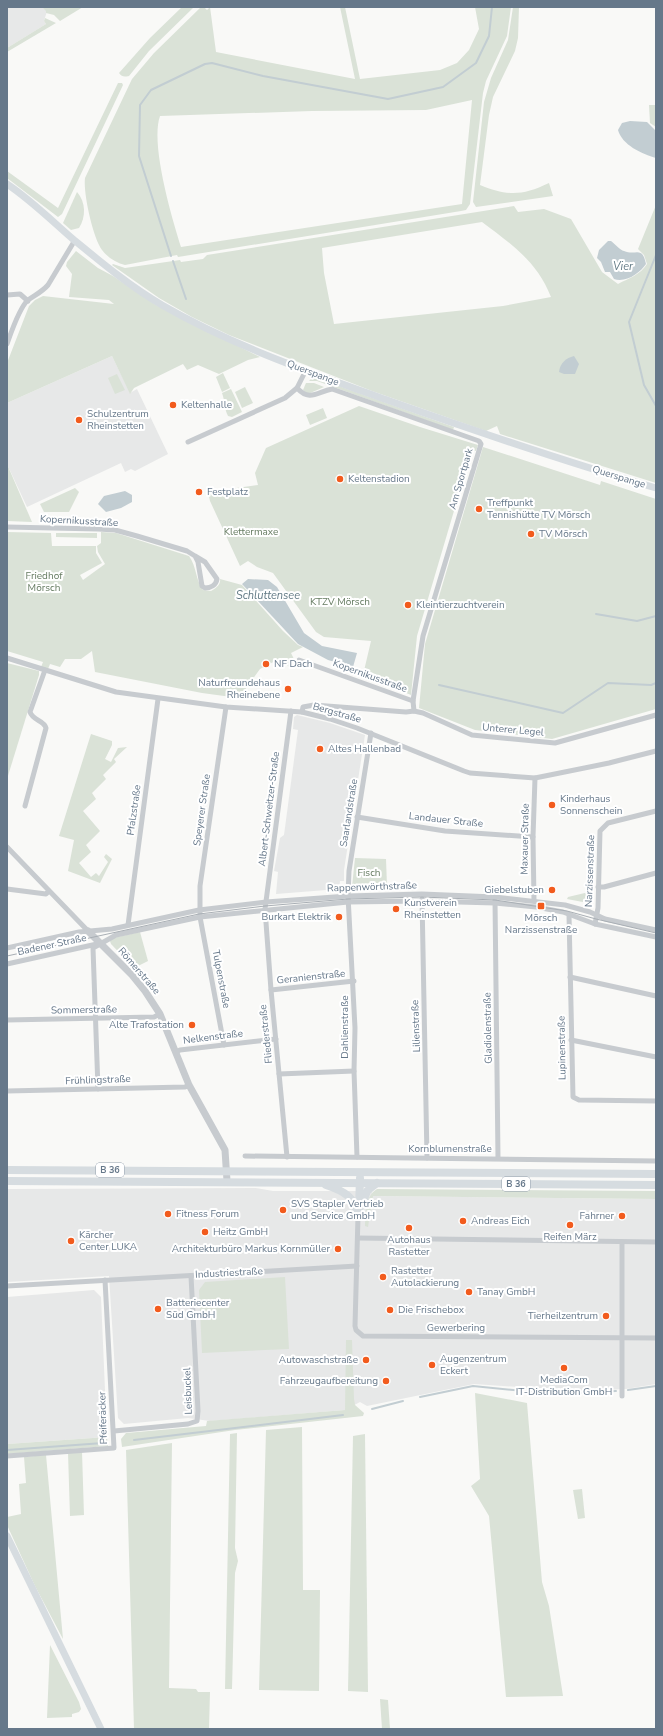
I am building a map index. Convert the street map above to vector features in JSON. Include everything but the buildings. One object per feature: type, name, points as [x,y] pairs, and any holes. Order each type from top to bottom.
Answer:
[{"type":"main road","name":"Querspange","points":[[7,184],[38,207],[75,240],[117,274],[160,304],[193,322],[255,351],[306,370],[488,435],[656,488]]},
{"type":"main road","name":"B 36","points":[[7,1170],[656,1174]]},
{"type":"main road","points":[[358,1216],[361,1172]]},
{"type":"main road","name":"B 36","points":[[7,1181],[227,1181],[656,1185]]},
{"type":"main road","points":[[318,1182],[339,1189],[348,1195],[355,1203],[358,1216]]},
{"type":"main road","points":[[358,1216],[366,1194],[377,1183]]},
{"type":"main road","points":[[7,1536],[101,1729]]},
{"type":"street","points":[[7,344],[23,307],[28,301],[43,291],[75,240]]},
{"type":"street","points":[[7,294],[20,294],[28,301]]},
{"type":"street","points":[[188,442],[280,401],[297,388],[306,370]]},
{"type":"street","name":"Am Sportpark","points":[[297,388],[303,394],[309,396],[332,389],[479,441],[481,444],[423,636],[413,701],[414,711]]},
{"type":"street","name":"Kopernikusstraße","points":[[7,527],[115,530],[186,551],[195,556],[205,562],[217,578],[215,585],[212,587],[205,588],[202,586],[198,562],[195,556]]},
{"type":"street","name":"Bergstraße","points":[[7,658],[116,692],[158,699],[226,707],[302,712],[330,719],[371,734],[464,772],[535,778],[609,763],[656,751]]},
{"type":"street","name":"Kopernikusstraße","points":[[299,660],[413,701]]},
{"type":"street","points":[[25,806],[46,728],[43,723],[35,719],[30,712],[44,670]]},
{"type":"street","name":"Pfalzstraße","points":[[128,925],[158,699]]},
{"type":"street","name":"Unterer Legel","points":[[302,712],[303,707],[314,705],[406,712],[414,711],[423,713],[472,735],[555,742],[656,715]]},
{"type":"street","name":"Speyerer Straße","points":[[200,917],[200,886],[226,707]]},
{"type":"street","name":"Albert-Schweitzer-Straße","points":[[265,910],[291,712]]},
{"type":"street","name":"Saarlandstraße","points":[[348,896],[348,871],[371,734]]},
{"type":"street","name":"Maxauer Straße","points":[[534,901],[533,837],[535,778]]},
{"type":"street","name":"Narzissenstraße","points":[[595,924],[597,916],[600,831],[603,826],[608,823],[656,812]]},
{"type":"street","name":"Landauer Straße","points":[[357,817],[445,831],[533,837]]},
{"type":"street","name":"Römerstraße","points":[[7,847],[146,991],[160,1014],[189,1085],[225,1150],[227,1181]]},
{"type":"street","points":[[598,887],[604,887],[656,873]]},
{"type":"street","points":[[7,889],[46,894],[49,891]]},
{"type":"street","name":"Rappenwörthstraße","points":[[7,948],[199,910],[266,902],[348,896],[422,894],[495,900],[569,915],[595,924],[656,937]]},
{"type":"street","name":"Lilienstraße","points":[[422,894],[427,1158]]},
{"type":"street","name":"Dahlienstraße","points":[[348,896],[354,981],[354,1071],[357,1157]]},
{"type":"street","name":"Rappenwörthstraße","points":[[100,943],[116,935],[200,917],[348,902],[495,900],[534,901],[565,905],[590,912],[597,916],[656,930]]},
{"type":"street","name":"Gladiolenstraße","points":[[495,900],[498,1158]]},
{"type":"street","name":"Fliederstraße","points":[[265,910],[270,990],[287,1157]]},
{"type":"street","name":"Lupinenstraße","points":[[569,915],[572,1094],[575,1100],[656,1101]]},
{"type":"street","name":"Tulpenstraße","points":[[200,917],[224,1045]]},
{"type":"street","points":[[98,1089],[94,1018],[93,948],[100,943]]},
{"type":"street","name":"Badener Straße","points":[[7,964],[100,943]]},
{"type":"street","points":[[570,977],[656,996]]},
{"type":"street","name":"Geranienstraße","points":[[270,990],[354,981]]},
{"type":"street","name":"Sommerstraße","points":[[7,1020],[154,1017],[160,1014]]},
{"type":"street","name":"Nelkenstraße","points":[[176,1052],[180,1050],[276,1039]]},
{"type":"street","points":[[571,1040],[656,1057]]},
{"type":"street","points":[[279,1074],[354,1071]]},
{"type":"street","name":"Frühlingstraße","points":[[7,1091],[185,1087],[189,1085]]},
{"type":"street","name":"Kornblumenstraße","points":[[245,1156],[656,1161]]},
{"type":"street","points":[[357,1266],[358,1216]]},
{"type":"street","points":[[358,1238],[656,1242]]},
{"type":"street","points":[[622,1242],[622,1396]]},
{"type":"street","name":"Industriestraße","points":[[7,1286],[357,1266]]},
{"type":"street","name":"Gewerbering","points":[[357,1266],[355,1326],[356,1330],[363,1336],[656,1338]]},
{"type":"street","name":"Leisbuckel","points":[[114,1431],[188,1424],[195,1422],[198,1419],[191,1276]]},
{"type":"street","name":"Pfeiferäcker","points":[[7,1456],[114,1448],[105,1280]]},
{"type":"shaded area","points":[[7,7],[42,7],[47,11],[44,21],[46,24],[7,48]]},
{"type":"shaded area","name":"Schulzentrum Rheinstetten","points":[[112,356],[130,393],[137,389],[168,454],[135,471],[131,469],[125,472],[121,463],[27,507],[7,464],[7,403]]},
{"type":"shaded area","points":[[297,715],[330,723],[365,735],[344,870],[344,881],[340,881],[339,889],[276,894],[278,872],[274,871],[280,838],[284,835],[298,730],[293,729],[294,717]]},
{"type":"shaded area","points":[[256,1188],[273,1191],[372,1191],[373,1196],[656,1199],[656,1384],[626,1389],[578,1391],[474,1384],[367,1406],[360,1402],[345,1410],[210,1421],[188,1418],[124,1424],[118,1418],[109,1276],[7,1282],[7,1189]]},
{"type":"shaded area","points":[[94,1290],[101,1297],[107,1437],[7,1444],[7,1297]]},
{"type":"green space","points":[[42,7],[83,7],[60,21],[54,15],[46,13]]},
{"type":"green space","points":[[182,7],[194,7],[149,51],[129,76],[124,77],[121,75],[119,73],[150,38]]},
{"type":"green space","points":[[201,7],[204,7],[207,10],[210,7],[216,52],[355,79],[340,7],[345,7],[360,79],[440,70],[457,63],[469,50],[479,29],[475,7],[511,7],[507,36],[486,81],[483,93],[470,204],[466,210],[178,257],[177,255],[125,265],[110,258],[104,253],[95,236],[87,204],[85,178],[132,79],[154,53]],"holes":[[[472,100],[462,204],[181,247],[163,181],[158,144],[160,116],[312,111],[426,110]]]},
{"type":"green space","points":[[513,7],[519,7],[518,38],[515,51],[493,97],[489,115],[480,185],[498,191],[514,193],[531,190],[549,183],[553,196],[476,207],[473,202],[484,102],[491,78],[508,40]]},
{"type":"green space","points":[[45,18],[56,23],[7,52],[7,48],[46,24],[44,21]]},
{"type":"green space","points":[[118,83],[122,83],[123,85],[62,214],[58,217],[7,178],[7,171],[58,208]]},
{"type":"green space","points":[[649,105],[656,105],[656,127],[650,123]]},
{"type":"green space","points":[[77,192],[82,200],[84,214],[79,228],[71,230],[63,223]]},
{"type":"green space","points":[[656,205],[656,483],[500,434],[497,426],[486,431],[372,391],[229,335],[192,317],[159,298],[112,265],[125,268],[180,260],[181,262],[203,259],[207,255],[514,206],[518,212],[544,209],[571,219],[602,272],[618,284],[638,274],[647,264],[644,255],[638,249]],"holes":[[[482,222],[513,246],[531,263],[545,284],[551,297],[503,306],[334,324],[324,273],[322,248]]]},
{"type":"green space","points":[[76,251],[98,268],[113,276],[156,305],[260,357],[248,360],[219,374],[198,365],[187,370],[183,364],[134,388],[130,394],[112,356],[7,403],[7,363],[29,306],[35,300],[43,296],[114,304],[109,300],[69,297],[72,274],[66,266],[67,262]]},
{"type":"green space","points":[[223,373],[230,388],[222,392],[216,377]]},
{"type":"green space","points":[[117,374],[125,390],[115,394],[108,378]]},
{"type":"green space","points":[[312,378],[319,379],[454,427],[453,430],[317,381],[309,381]]},
{"type":"green space","points":[[306,383],[314,383],[324,387],[308,394],[303,390]]},
{"type":"green space","points":[[245,387],[253,403],[242,408],[235,392]]},
{"type":"green space","points":[[231,389],[242,412],[232,417],[228,416],[222,393]]},
{"type":"green space","points":[[359,406],[478,445],[476,451],[472,450],[417,636],[411,695],[363,675],[371,641],[324,637],[316,632],[273,573],[257,567],[248,561],[240,566],[210,501],[208,492],[258,485],[255,473],[266,448]]},
{"type":"green space","points":[[323,408],[327,418],[310,425],[306,415]]},
{"type":"green space","points":[[483,447],[600,485],[601,481],[656,499],[656,709],[552,739],[475,730],[419,708],[425,644]]},
{"type":"green space","points":[[7,464],[32,522],[7,521]]},
{"type":"green space","points":[[75,488],[79,492],[69,512],[44,512],[40,504]]},
{"type":"green space","name":"Friedhof Mörsch","points":[[7,532],[51,533],[52,546],[96,546],[96,553],[102,563],[80,575],[83,580],[105,564],[98,552],[97,546],[101,543],[101,532],[116,533],[189,556],[192,560],[200,586],[203,590],[213,590],[219,585],[220,579],[242,585],[283,631],[298,645],[303,647],[291,653],[294,659],[289,667],[279,659],[260,669],[239,698],[202,693],[95,672],[92,651],[81,659],[65,659],[60,667],[50,664],[48,669],[41,667],[43,662],[7,651]]},
{"type":"green space","points":[[56,533],[97,533],[97,538],[56,537]]},
{"type":"green space","points":[[7,663],[39,671],[39,675],[7,779]]},
{"type":"green space","points":[[311,708],[337,709],[337,716],[312,711]]},
{"type":"green space","points":[[91,734],[112,741],[112,745],[105,759],[111,762],[118,748],[127,747],[114,759],[116,762],[103,775],[106,779],[92,793],[96,799],[83,811],[100,831],[86,845],[91,852],[79,863],[91,877],[96,873],[99,876],[108,862],[104,857],[106,854],[112,859],[100,883],[68,871],[74,840],[59,836]]},
{"type":"green space","name":"Fisch","points":[[355,858],[386,859],[387,886],[352,887]]},
{"type":"green space","points":[[589,892],[588,903],[567,899],[568,897]]},
{"type":"green space","points":[[140,932],[148,961],[134,968],[111,944],[110,941],[113,938]]},
{"type":"green space","points":[[377,1189],[656,1191],[656,1199],[373,1196],[368,1227],[365,1226],[368,1200]]},
{"type":"green space","points":[[285,1277],[289,1349],[202,1353],[199,1290],[205,1282]]},
{"type":"green space","points":[[346,1340],[352,1340],[354,1399],[355,1405],[364,1413],[363,1416],[235,1430],[122,1447],[121,1439],[126,1433],[206,1426],[207,1421],[345,1410]]},
{"type":"green space","points":[[475,1393],[527,1403],[542,1582],[549,1606],[563,1696],[506,1697],[489,1516],[471,1486],[480,1479]]},
{"type":"green space","points":[[302,1427],[303,1590],[320,1590],[319,1691],[259,1690],[266,1430]]},
{"type":"green space","points":[[237,1433],[235,1548],[238,1561],[235,1573],[232,1689],[225,1689],[230,1434]]},
{"type":"green space","points":[[365,1434],[368,1692],[348,1691],[353,1436]]},
{"type":"green space","points":[[107,1437],[108,1446],[7,1454],[7,1444]]},
{"type":"green space","points":[[172,1443],[169,1688],[196,1689],[198,1692],[210,1692],[209,1729],[134,1729],[126,1450]]},
{"type":"green space","points":[[82,1452],[84,1515],[70,1516],[68,1453]]},
{"type":"green space","points":[[46,1455],[63,1639],[35,1586],[7,1525],[7,1517],[21,1514],[19,1484],[26,1483],[24,1457]]},
{"type":"green space","points":[[582,1489],[585,1518],[578,1519],[573,1490]]},
{"type":"green space","points":[[50,1645],[79,1702],[81,1709],[79,1712],[72,1714],[72,1717],[47,1718]]},
{"type":"green space","points":[[380,1699],[388,1700],[390,1729],[382,1729]]},
{"type":"water","points":[[630,121],[647,122],[656,131],[656,158],[633,148],[620,135],[618,130],[622,123]]},
{"type":"water","name":"Vier","points":[[608,241],[611,241],[624,251],[640,253],[643,255],[646,264],[640,271],[628,278],[623,280],[614,279],[610,272],[605,272],[601,262],[597,258],[599,250]]},
{"type":"water","points":[[574,356],[579,364],[575,374],[564,374],[559,372],[564,361]]},
{"type":"water","points":[[125,491],[132,495],[132,502],[121,508],[106,512],[98,504],[104,496]]},
{"type":"water","name":"Schluttensee","points":[[248,579],[268,580],[277,587],[304,633],[322,646],[357,653],[353,667],[328,660],[298,644],[242,584]]},
{"type":"waterway","points":[[171,256],[139,156],[140,105],[151,90],[205,64],[212,63],[263,76],[388,99],[443,87],[476,63],[489,36],[492,7]]},
{"type":"waterway","points":[[656,255],[629,322],[644,385],[656,406]]},
{"type":"waterway","points":[[173,261],[186,299]]},
{"type":"waterway","points":[[596,614],[637,621],[656,616]]},
{"type":"waterway","points":[[439,685],[563,713],[608,683],[651,685],[656,683]]},
{"type":"waterway","points":[[420,1397],[473,1386],[554,1394],[616,1391]]},
{"type":"waterway","points":[[628,1390],[656,1386]]},
{"type":"waterway","points":[[372,1409],[403,1401]]},
{"type":"waterway","points":[[134,1440],[343,1415]]},
{"type":"waterway","points":[[7,1450],[103,1443]]},
{"type":"tram line","points":[[7,956],[199,914],[265,906],[348,899],[422,897],[495,900],[567,911],[656,933]]},
{"type":"place","name":"Keltenhalle","points":[[173,405]]},
{"type":"place","name":"Schulzentrum Rheinstetten","points":[[79,420]]},
{"type":"place","name":"Keltenstadion","points":[[340,479]]},
{"type":"place","name":"Festplatz","points":[[199,492]]},
{"type":"place","name":"Treffpunkt Tennishütte TV Mörsch","points":[[479,509]]},
{"type":"place","name":"TV Mörsch","points":[[531,534]]},
{"type":"place","name":"Kleintierzuchtverein","points":[[408,605]]},
{"type":"place","name":"NF Dach","points":[[266,664]]},
{"type":"place","name":"Naturfreundehaus Rheinebene","points":[[288,689]]},
{"type":"place","name":"Altes Hallenbad","points":[[320,749]]},
{"type":"place","name":"Kinderhaus Sonnenschein","points":[[552,805]]},
{"type":"place","name":"Giebelstuben","points":[[552,890]]},
{"type":"place","name":"Mörsch Narzissenstraße","points":[[541,906]]},
{"type":"place","name":"Kunstverein Rheinstetten","points":[[396,909]]},
{"type":"place","name":"Burkart Elektrik","points":[[339,917]]},
{"type":"place","name":"Alte Trafostation","points":[[192,1025]]},
{"type":"place","name":"SVS Stapler Vertrieb und Service GmbH","points":[[283,1210]]},
{"type":"place","name":"Fitness Forum","points":[[168,1214]]},
{"type":"place","name":"Fahrner","points":[[622,1216]]},
{"type":"place","name":"Andreas Eich","points":[[463,1221]]},
{"type":"place","name":"Reifen März","points":[[570,1225]]},
{"type":"place","name":"Autohaus Rastetter","points":[[409,1228]]},
{"type":"place","name":"Heitz GmbH","points":[[205,1232]]},
{"type":"place","name":"Kärcher Center LUKA","points":[[71,1241]]},
{"type":"place","name":"Architekturbüro Markus Kornmüller","points":[[338,1249]]},
{"type":"place","name":"Rastetter Autolackierung","points":[[383,1277]]},
{"type":"place","name":"Tanay GmbH","points":[[469,1292]]},
{"type":"place","name":"Batteriecenter Süd GmbH","points":[[158,1309]]},
{"type":"place","name":"Die Frischebox","points":[[390,1310]]},
{"type":"place","name":"Tierheilzentrum","points":[[606,1316]]},
{"type":"place","name":"Autowaschstraße","points":[[366,1360]]},
{"type":"place","name":"Augenzentrum Eckert","points":[[432,1365]]},
{"type":"place","name":"MediaCom IT-Distribution GmbH","points":[[564,1368]]},
{"type":"place","name":"Fahrzeugaufbereitung","points":[[386,1381]]},
{"type":"park label","name":"Klettermaxe","points":[[251,532]]},
{"type":"park label","name":"KTZV Mörsch","points":[[340,602]]}]
